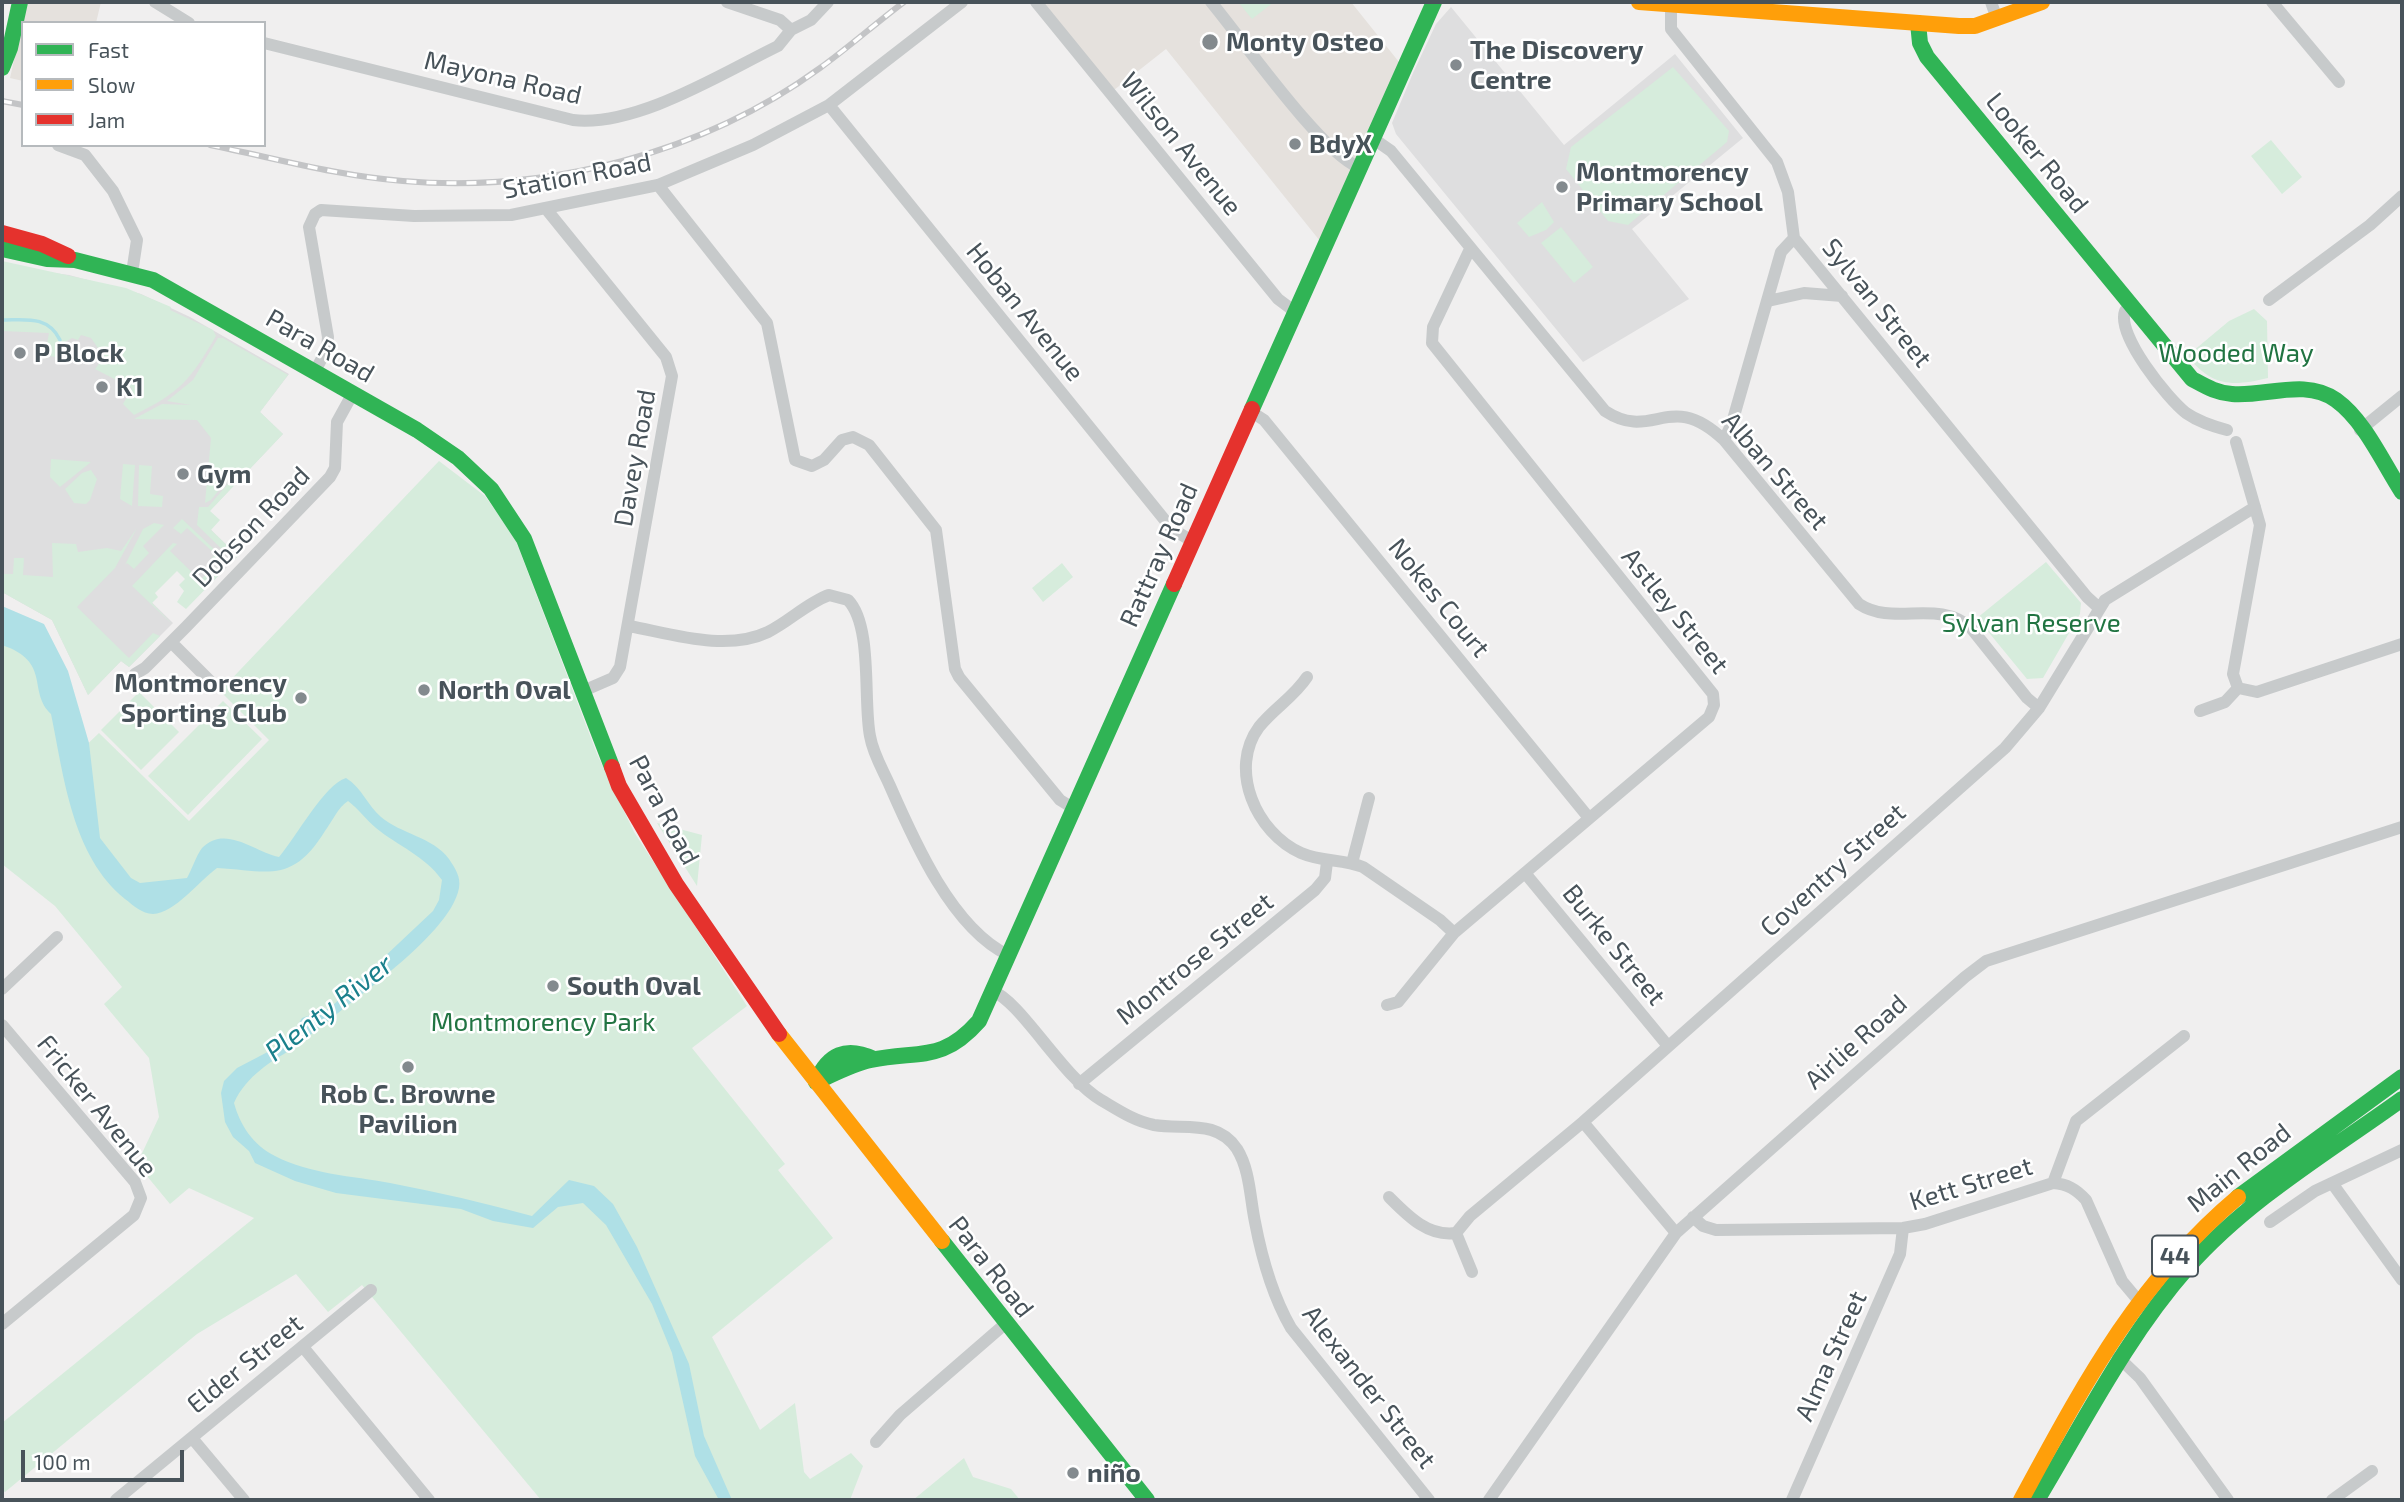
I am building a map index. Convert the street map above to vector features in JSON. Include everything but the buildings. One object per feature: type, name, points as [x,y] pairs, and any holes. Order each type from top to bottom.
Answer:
[{"type":"main road","points":[[2,31],[10,2]]},
{"type":"main road","points":[[2,68],[10,48],[20,2]]},
{"type":"main road","name":"Rattray Road","points":[[816,1082],[822,1064],[837,1054],[862,1052],[874,1059],[922,1058],[943,1052],[966,1038],[979,1021],[1371,137],[1434,2]]},
{"type":"main road","points":[[1639,2],[1976,26],[2042,2]]},
{"type":"main road","name":"Looker Road","points":[[1918,23],[1920,43],[1927,57],[2178,365],[2207,391],[2225,396],[2306,390],[2324,394],[2337,401],[2402,492]]},
{"type":"main road","name":"Para Road","points":[[2,233],[51,247],[75,260]]},
{"type":"main road","name":"Para Road","points":[[2,249],[47,259],[75,260],[153,281],[417,429],[458,458],[500,499],[524,539],[619,786],[647,838],[701,922],[816,1082],[1147,1500]]},
{"type":"main road","name":"Main Road","points":[[2021,1500],[2138,1303],[2183,1248],[2238,1197],[2402,1077]]},
{"type":"main road","name":"Main Road","points":[[2038,1500],[2122,1359],[2152,1313],[2189,1266],[2248,1211],[2402,1099]]},
{"type":"street","points":[[155,2],[185,21]]},
{"type":"street","points":[[727,2],[780,20],[791,30]]},
{"type":"street","name":"Mayona Road","points":[[266,43],[573,120],[598,121],[628,114],[707,82],[778,46],[791,30],[811,20],[828,2]]},
{"type":"street","name":"Station Road","points":[[315,372],[328,341],[309,227],[315,214],[329,208],[414,216],[475,217],[547,210],[658,185],[743,150],[829,105],[962,2]]},
{"type":"street","name":"Wilson Avenue","points":[[1036,2],[1278,299],[1294,311]]},
{"type":"street","points":[[1211,2],[1319,136],[1344,160],[1358,167]]},
{"type":"street","points":[[1991,2],[1997,19]]},
{"type":"street","points":[[2272,2],[2339,82]]},
{"type":"street","name":"Sylvan Street","points":[[1671,5],[1671,29],[1777,162],[1788,192],[1794,238],[2087,597],[2098,607]]},
{"type":"street","name":"Hoban Avenue","points":[[829,105],[1172,528],[1192,541]]},
{"type":"street","name":"Alban Street","points":[[1371,137],[1391,151],[1605,411],[1635,423],[1687,416],[1703,422],[1724,440],[1852,598],[1877,612],[1936,612],[1960,619],[1971,628],[2027,698],[2039,708]]},
{"type":"street","points":[[63,147],[90,159],[113,191],[137,240],[132,274]]},
{"type":"street","points":[[658,185],[766,323],[795,460],[812,466],[824,460],[842,440],[859,439],[869,445],[936,530],[954,669],[1060,800],[1073,808]]},
{"type":"street","points":[[2269,300],[2370,225],[2402,196]]},
{"type":"street","name":"Davey Road","points":[[547,210],[666,357],[671,369],[629,626],[617,675],[583,691]]},
{"type":"street","points":[[1724,440],[1732,423],[1781,253],[1794,238]]},
{"type":"street","name":"Astley Street","points":[[1387,1005],[1398,1002],[1454,933],[1709,717],[1715,699],[1432,343],[1433,327],[1470,249]]},
{"type":"street","points":[[1768,302],[1804,293],[1842,296]]},
{"type":"street","points":[[2131,307],[2125,311],[2124,323],[2135,348],[2157,382],[2183,411],[2202,423],[2227,430]]},
{"type":"street","name":"Dobson Road","points":[[135,674],[170,642],[333,474],[337,422],[353,393]]},
{"type":"street","points":[[2360,430],[2402,396]]},
{"type":"street","name":"Nokes Court","points":[[1250,411],[1264,421],[1589,818]]},
{"type":"street","points":[[2236,442],[2260,525],[2233,674],[2238,688]]},
{"type":"street","name":"Coventry Street","points":[[1456,1233],[1479,1208],[1583,1122],[2005,748],[2039,708],[2098,607],[2115,592],[2255,508]]},
{"type":"street","points":[[629,626],[701,639],[740,639],[766,633],[819,599],[838,595],[848,600],[857,615],[863,643],[870,739],[906,822],[961,915],[994,949],[1007,956]]},
{"type":"street","points":[[170,642],[212,682]]},
{"type":"street","points":[[2238,688],[2257,692],[2402,644]]},
{"type":"street","points":[[1307,677],[1297,693],[1268,717],[1255,735],[1245,763],[1247,783],[1257,811],[1283,841],[1304,854],[1327,862],[1352,863],[1440,920],[1454,933]]},
{"type":"street","points":[[2200,711],[2225,702],[2238,688]]},
{"type":"street","points":[[1352,863],[1370,798]]},
{"type":"street","name":"Airlie Road","points":[[1489,1500],[1676,1233],[1986,961],[2402,827]]},
{"type":"street","name":"Montrose Street","points":[[1079,1084],[1315,890],[1325,878],[1327,862]]},
{"type":"street","name":"Burke Street","points":[[1525,873],[1668,1046]]},
{"type":"street","points":[[2,989],[57,937]]},
{"type":"street","name":"Alexander Street","points":[[992,991],[1006,998],[1079,1084],[1131,1118],[1154,1125],[1213,1130],[1236,1148],[1246,1171],[1255,1224],[1269,1280],[1280,1309],[1291,1328],[1429,1500]]},
{"type":"street","name":"Fricker Avenue","points":[[2,1026],[135,1182],[141,1198],[134,1215],[2,1324]]},
{"type":"street","points":[[2053,1183],[2076,1121],[2184,1036]]},
{"type":"street","points":[[1583,1122],[1676,1233]]},
{"type":"street","points":[[2270,1222],[2332,1183],[2402,1150]]},
{"type":"street","name":"Kett Street","points":[[1693,1217],[1703,1226],[1716,1230],[1903,1228],[1925,1224],[2053,1183],[2070,1186],[2086,1200],[2122,1281],[2138,1303],[2152,1313]]},
{"type":"street","points":[[2332,1183],[2402,1280]]},
{"type":"street","points":[[1389,1197],[1431,1231],[1440,1235],[1456,1233],[1472,1272]]},
{"type":"street","name":"Alma Street","points":[[1792,1500],[1900,1254],[1903,1228]]},
{"type":"street","name":"Elder Street","points":[[116,1500],[372,1290]]},
{"type":"street","points":[[876,1442],[900,1415],[1005,1324]]},
{"type":"street","points":[[303,1347],[429,1500]]},
{"type":"street","points":[[2108,1350],[2122,1359],[2140,1378],[2228,1500]]},
{"type":"street","points":[[192,1438],[244,1500]]},
{"type":"street","points":[[2332,1500],[2372,1471]]},
{"type":"shaded area","points":[[27,2],[101,2],[96,21],[23,21]]},
{"type":"shaded area","points":[[1043,2],[1351,2],[1399,62],[1320,241],[1166,49],[1114,90]]},
{"type":"shaded area","name":"Montmorency Primary School","points":[[1451,7],[1564,145],[1675,54],[1743,138],[1632,229],[1689,299],[1583,362],[1396,134],[1392,123],[1413,73],[1436,24]]},
{"type":"shaded area","points":[[21,29],[21,81],[10,78]]},
{"type":"shaded area","points":[[2,266],[69,275],[141,294],[190,317],[289,374],[260,412],[283,434],[201,520],[238,556],[205,589],[169,554],[136,587],[173,623],[129,667],[121,661],[88,695],[52,620],[2,592]]},
{"type":"green space","points":[[1238,2],[1274,2],[1252,19]]},
{"type":"green space","points":[[1673,67],[1729,131],[1727,142],[1628,225],[1608,221],[1566,169],[1571,147]]},
{"type":"green space","points":[[2271,140],[2302,177],[2282,194],[2251,156]]},
{"type":"green space","points":[[1542,202],[1554,222],[1546,230],[1529,237],[1517,223]]},
{"type":"green space","points":[[1561,227],[1593,267],[1574,283],[1541,243]]},
{"type":"green space","points":[[2,261],[126,288],[171,307],[170,310],[213,330],[216,336],[199,364],[183,383],[163,399],[134,415],[123,404],[132,388],[95,369],[104,357],[91,338],[81,335],[78,340],[72,338],[65,342],[65,349],[60,349],[60,358],[45,355],[49,333],[2,331]]},
{"type":"green space","name":"Wooded Way","points":[[2254,309],[2267,321],[2268,378],[2243,383],[2223,382],[2205,373],[2187,356],[2229,321]]},
{"type":"green space","points":[[218,338],[223,338],[288,375],[260,412],[283,434],[210,511],[220,520],[211,530],[238,556],[233,560],[197,525],[199,507],[208,507],[238,472],[235,470],[211,500],[205,503],[211,438],[197,420],[134,419],[162,404],[191,405],[167,401],[193,380]]},
{"type":"green space","points":[[51,459],[91,462],[60,487],[50,477]]},
{"type":"green space","name":"Montmorency Park","points":[[439,461],[485,496],[514,536],[597,754],[634,832],[747,1006],[692,1048],[785,1164],[778,1170],[833,1238],[712,1337],[760,1430],[795,1403],[804,1472],[810,1479],[851,1453],[863,1466],[850,1500],[541,1500],[362,1285],[328,1312],[296,1274],[197,1334],[5,1492],[2,1490],[2,1423],[254,1218],[189,1188],[170,1204],[137,1164],[159,1117],[149,1058],[104,1004],[122,987],[55,906],[2,864],[2,632],[33,643],[76,755],[99,733],[189,821],[269,740],[220,691]]},
{"type":"green space","points":[[123,464],[135,465],[132,506],[120,499]]},
{"type":"green space","points":[[139,465],[152,466],[150,494],[163,496],[162,507],[138,506]]},
{"type":"green space","points":[[91,470],[97,479],[90,500],[86,504],[74,503],[65,489],[82,473]]},
{"type":"green space","points":[[182,519],[230,564],[216,560],[209,562],[215,554],[187,528],[181,534],[173,528]]},
{"type":"green space","points":[[154,523],[164,525],[143,546],[149,553],[134,569],[127,563],[125,565],[143,529]]},
{"type":"green space","points":[[137,528],[115,568],[77,607],[129,658],[153,633],[160,636],[129,667],[121,661],[88,695],[52,620],[2,592],[2,574],[13,574],[14,558],[24,558],[23,575],[53,577],[52,543],[76,544],[78,552],[107,548],[121,551]]},
{"type":"green space","points":[[173,543],[177,544],[170,551],[200,580],[214,567],[223,571],[186,609],[177,602],[184,591],[179,585],[185,579],[177,571],[155,593],[158,597],[152,603],[172,624],[132,586]]},
{"type":"green space","name":"Sylvan Reserve","points":[[2046,562],[2081,603],[2080,614],[2043,678],[2027,679],[1977,618]]},
{"type":"green space","points":[[1062,563],[1073,577],[1043,602],[1032,588]]},
{"type":"green space","points":[[139,692],[179,732],[141,770],[101,730]]},
{"type":"green space","points":[[223,701],[262,739],[188,815],[148,776]]},
{"type":"green space","points":[[657,823],[702,835],[697,886]]},
{"type":"green space","points":[[964,1458],[973,1477],[1011,1489],[1020,1500],[913,1500]]},
{"type":"water","points":[[2,606],[44,624],[68,671],[89,743],[100,838],[131,878],[140,883],[187,878],[202,848],[211,841],[220,839],[240,842],[279,857],[329,790],[346,778],[381,817],[426,841],[449,859],[458,876],[459,888],[451,908],[435,929],[389,972],[298,1046],[269,1063],[253,1077],[234,1103],[240,1119],[248,1134],[260,1146],[275,1156],[302,1167],[426,1190],[532,1216],[569,1180],[594,1186],[613,1204],[637,1247],[689,1364],[704,1436],[732,1500],[719,1500],[695,1456],[672,1353],[652,1304],[606,1225],[583,1203],[558,1207],[533,1228],[493,1221],[461,1209],[336,1193],[295,1181],[255,1163],[249,1151],[233,1137],[225,1122],[221,1093],[224,1081],[237,1068],[281,1045],[291,1036],[302,1018],[330,1008],[433,911],[439,900],[442,880],[419,858],[376,828],[348,801],[313,848],[302,860],[290,867],[265,872],[217,868],[170,908],[153,914],[138,909],[107,881],[82,838],[66,789],[51,714],[40,696],[33,668],[17,652],[2,645]]},
{"type":"waterway","points":[[2,320],[42,323],[49,326],[60,340]]},
{"type":"railway","points":[[219,147],[330,171],[403,181],[458,183],[568,173],[622,161],[674,145],[725,124],[774,98],[820,68],[904,2]]},
{"type":"railway","points":[[2,101],[21,105]]},
{"type":"traffic: fast","points":[[2,68],[10,48],[20,2]]},
{"type":"traffic: fast","points":[[1252,409],[1434,2]]},
{"type":"traffic: fast","points":[[1918,23],[1920,43],[1927,57],[2192,379],[2216,391],[2232,394],[2298,389],[2311,390],[2336,400],[2356,419],[2402,492]]},
{"type":"traffic: fast","points":[[2,249],[47,259],[75,260],[153,280],[417,430],[458,458],[491,489],[524,539],[612,767]]},
{"type":"traffic: fast","points":[[816,1082],[864,1062],[941,1049],[966,1034],[979,1021],[1174,584]]},
{"type":"traffic: fast","points":[[816,1082],[826,1065],[839,1055],[855,1053],[874,1059]]},
{"type":"traffic: fast","points":[[2238,1197],[2402,1077]]},
{"type":"traffic: fast","points":[[2037,1500],[2126,1350],[2188,1267],[2263,1198],[2402,1099]]},
{"type":"traffic: fast","points":[[942,1241],[1147,1500]]},
{"type":"traffic: slow","points":[[1639,2],[1959,26],[1975,26],[2042,2]]},
{"type":"traffic: slow","points":[[779,1034],[942,1241]]},
{"type":"traffic: slow","points":[[2021,1500],[2090,1376],[2141,1300],[2202,1230],[2238,1197]]},
{"type":"traffic: jam","points":[[2,233],[42,244],[68,256]]},
{"type":"traffic: jam","points":[[1174,584],[1252,409]]},
{"type":"traffic: jam","points":[[612,767],[619,786],[676,884],[779,1034]]},
{"type":"place","name":"Monty Osteo","points":[[1210,42]]},
{"type":"place","name":"The Discovery Centre","points":[[1456,65]]},
{"type":"place","name":"BdyX","points":[[1295,144]]},
{"type":"place","name":"Montmorency Primary School","points":[[1562,187]]},
{"type":"place","name":"P Block","points":[[20,353]]},
{"type":"place","name":"K1","points":[[102,387]]},
{"type":"place","name":"Gym","points":[[183,474]]},
{"type":"place","name":"North Oval","points":[[424,690]]},
{"type":"place","name":"Montmorency Sporting Club","points":[[301,698]]},
{"type":"place","name":"South Oval","points":[[553,986]]},
{"type":"place","name":"Rob C. Browne Pavilion","points":[[408,1067]]},
{"type":"place","name":"niño","points":[[1073,1473]]},
{"type":"water label","name":"Plenty River","points":[[329,1008]]}]
